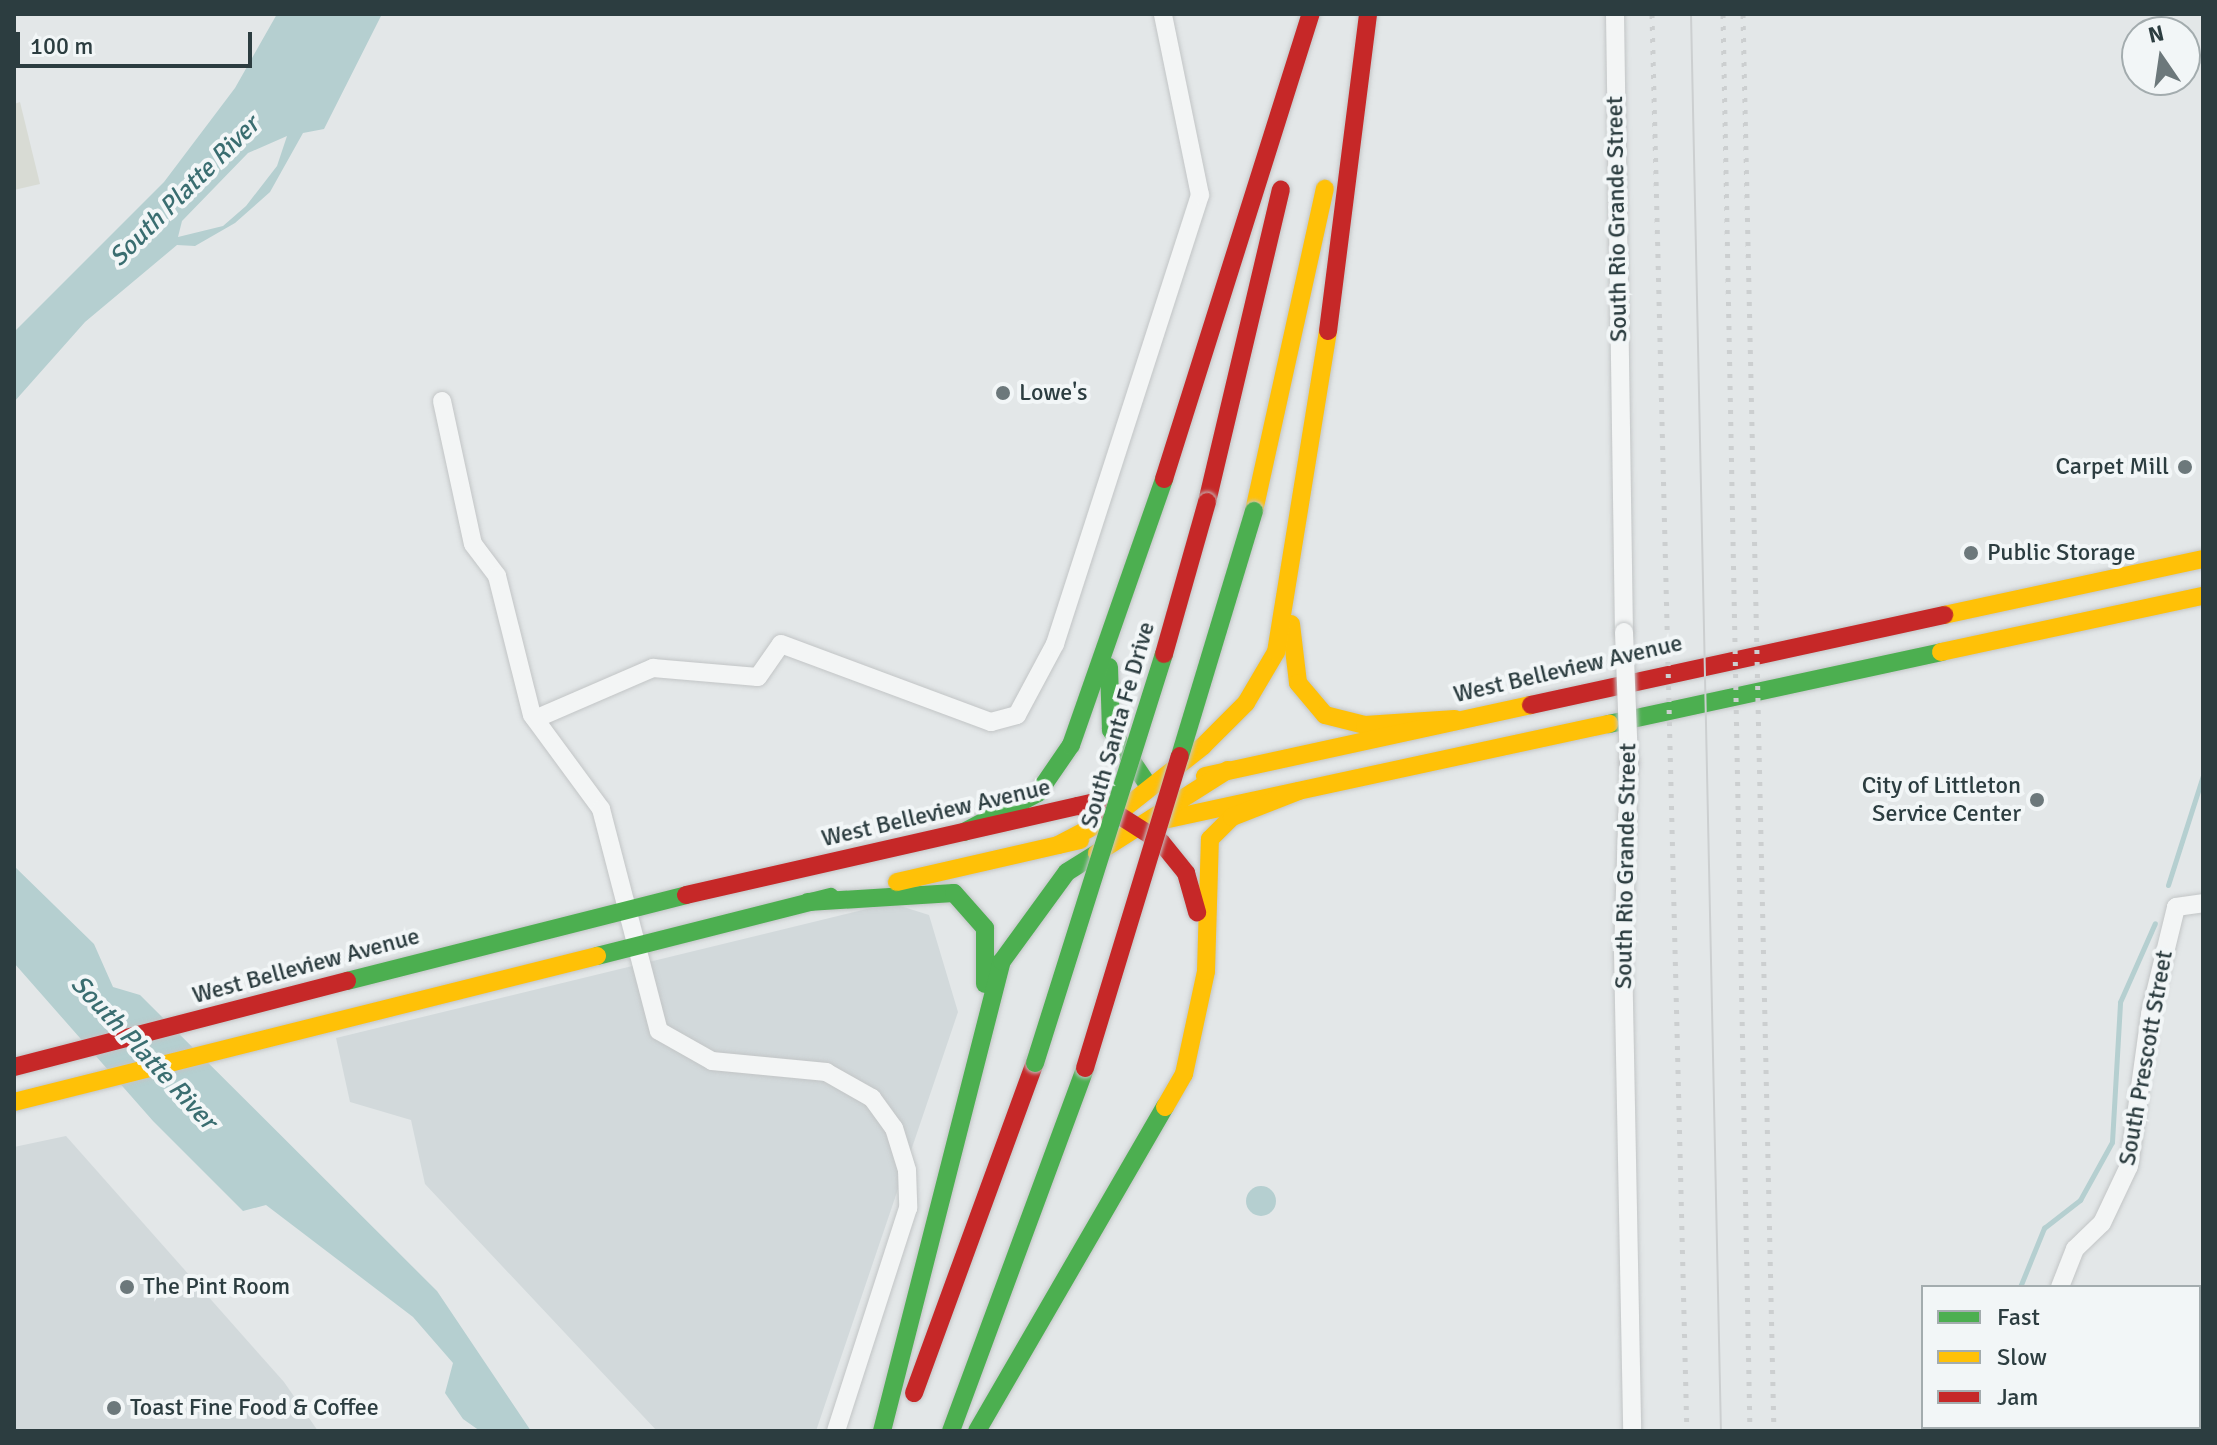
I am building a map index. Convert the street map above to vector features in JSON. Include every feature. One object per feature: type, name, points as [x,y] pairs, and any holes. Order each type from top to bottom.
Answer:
[{"type":"main road","points":[[964,832],[1038,793],[1057,773],[1122,604],[1265,178],[1311,14]]},
{"type":"main road","name":"South Santa Fe Drive","points":[[899,1431],[1035,1063],[1126,788],[1207,502],[1319,14]]},
{"type":"main road","points":[[951,1431],[1085,1068],[1254,511],[1368,14]]},
{"type":"main road","points":[[1058,845],[1117,814],[1152,789],[1246,703],[1276,652],[1291,592],[1368,14]]},
{"type":"main road","name":"West Belleview Avenue","points":[[14,1067],[627,908],[1455,719],[2203,559]]},
{"type":"main road","points":[[1291,592],[1294,670],[1317,710],[1351,725],[1455,719]]},
{"type":"main road","points":[[14,1102],[635,941],[1839,669],[2203,596]]},
{"type":"main road","points":[[1122,604],[1107,715],[1126,762],[1152,789],[1171,803],[1198,813]]},
{"type":"main road","points":[[882,1431],[922,1294],[976,1045],[1002,961],[1032,910],[1067,872],[1171,803],[1228,770]]},
{"type":"main road","points":[[977,1431],[1170,1104],[1203,997],[1210,839],[1232,817],[1299,791]]},
{"type":"main road","points":[[1078,806],[1117,814],[1138,826],[1178,861],[1197,913],[1194,1026],[1170,1104]]},
{"type":"main road","points":[[808,902],[928,889],[962,898],[980,918],[988,948],[976,1045]]},
{"type":"street","points":[[535,719],[653,668],[758,677],[781,644],[991,722],[1017,715],[1055,644],[1200,195],[1163,14]]},
{"type":"street","name":"South Rio Grande Street","points":[[1615,14],[1624,632],[1629,763],[1623,951],[1632,1431]]},
{"type":"street","points":[[442,401],[473,544],[497,576],[535,719],[601,809],[655,1021],[673,1044],[712,1061],[826,1072],[872,1098],[894,1128],[907,1170],[908,1208],[836,1431]]},
{"type":"street","name":"South Prescott Street","points":[[2061,1285],[2075,1249],[2102,1223],[2129,1166],[2150,1014],[2176,907],[2203,903]]},
{"type":"shaded area","points":[[20,102],[40,184],[14,190],[14,104]]},
{"type":"shaded area","points":[[891,903],[929,915],[958,1012],[816,1431],[657,1431],[425,1184],[411,1120],[350,1102],[336,1038]]},
{"type":"shaded area","points":[[66,1136],[284,1382],[318,1431],[14,1431],[14,1147]]},
{"type":"water","name":"South Platte River","points":[[277,14],[382,14],[324,129],[303,133],[270,192],[235,223],[195,246],[177,245],[85,322],[14,402],[14,332],[164,182],[235,88]],"holes":[[[287,136],[277,166],[246,206],[223,226],[178,237],[182,221],[248,153]]]},
{"type":"water","name":"South Platte River","points":[[14,866],[94,944],[113,987],[140,995],[437,1291],[531,1431],[480,1431],[463,1419],[445,1393],[453,1363],[413,1317],[266,1205],[243,1211],[153,1121],[14,963]]},
{"type":"water","points":[[1261,1186],[1271,1191],[1276,1201],[1271,1211],[1261,1216],[1251,1211],[1246,1201],[1251,1191]]},
{"type":"waterway","points":[[2168,885],[2203,775]]},
{"type":"waterway","points":[[2021,1285],[2044,1228],[2080,1200],[2112,1142],[2120,1002],[2155,923]]},
{"type":"tram line","points":[[1691,14],[1721,1431]]},
{"type":"railway","points":[[1652,14],[1687,1431]]},
{"type":"railway","points":[[1723,14],[1750,1431]]},
{"type":"railway","points":[[1743,14],[1774,1431]]},
{"type":"traffic: fast","points":[[964,832],[1038,793],[1071,745],[1164,479]]},
{"type":"traffic: fast","points":[[1180,756],[1254,511]]},
{"type":"traffic: fast","points":[[1609,724],[1941,652]]},
{"type":"traffic: fast","points":[[1035,1063],[1164,654]]},
{"type":"traffic: fast","points":[[1109,667],[1111,730],[1148,785]]},
{"type":"traffic: fast","points":[[882,1431],[1002,961],[1067,872],[1097,853]]},
{"type":"traffic: fast","points":[[808,902],[954,893],[985,928],[985,984]]},
{"type":"traffic: fast","points":[[347,981],[686,895]]},
{"type":"traffic: fast","points":[[597,956],[831,897]]},
{"type":"traffic: fast","points":[[951,1431],[1085,1068]]},
{"type":"traffic: fast","points":[[977,1431],[1165,1107]]},
{"type":"traffic: slow","points":[[1254,511],[1325,189]]},
{"type":"traffic: slow","points":[[1058,845],[1117,814],[1203,746],[1246,703],[1276,652],[1328,331]]},
{"type":"traffic: slow","points":[[1944,615],[2203,559]]},
{"type":"traffic: slow","points":[[1941,652],[2203,596]]},
{"type":"traffic: slow","points":[[1291,624],[1298,683],[1325,715],[1365,725],[1455,719]]},
{"type":"traffic: slow","points":[[1205,776],[1531,705]]},
{"type":"traffic: slow","points":[[1150,823],[1609,724]]},
{"type":"traffic: slow","points":[[1097,853],[1228,770]]},
{"type":"traffic: slow","points":[[1165,1107],[1184,1074],[1206,971],[1210,839],[1232,817],[1299,791]]},
{"type":"traffic: slow","points":[[897,882],[1080,840]]},
{"type":"traffic: slow","points":[[14,1102],[597,956]]},
{"type":"traffic: jam","points":[[1164,479],[1311,14]]},
{"type":"traffic: jam","points":[[1328,331],[1368,14]]},
{"type":"traffic: jam","points":[[1207,502],[1281,190]]},
{"type":"traffic: jam","points":[[1164,654],[1207,502]]},
{"type":"traffic: jam","points":[[1531,705],[1944,615]]},
{"type":"traffic: jam","points":[[1085,1068],[1180,756]]},
{"type":"traffic: jam","points":[[686,895],[1100,801]]},
{"type":"traffic: jam","points":[[1078,806],[1117,814],[1161,842],[1186,873],[1197,912]]},
{"type":"traffic: jam","points":[[14,1067],[347,981]]},
{"type":"traffic: jam","points":[[914,1393],[1035,1063]]},
{"type":"place","name":"Lowe's","points":[[1003,393]]},
{"type":"place","name":"Carpet Mill","points":[[2185,467]]},
{"type":"place","name":"Public Storage","points":[[1971,553]]},
{"type":"place","name":"City of Littleton Service Center","points":[[2037,800]]},
{"type":"place","name":"The Pint Room","points":[[127,1287]]},
{"type":"place","name":"Toast Fine Food & Coffee","points":[[114,1408]]}]
